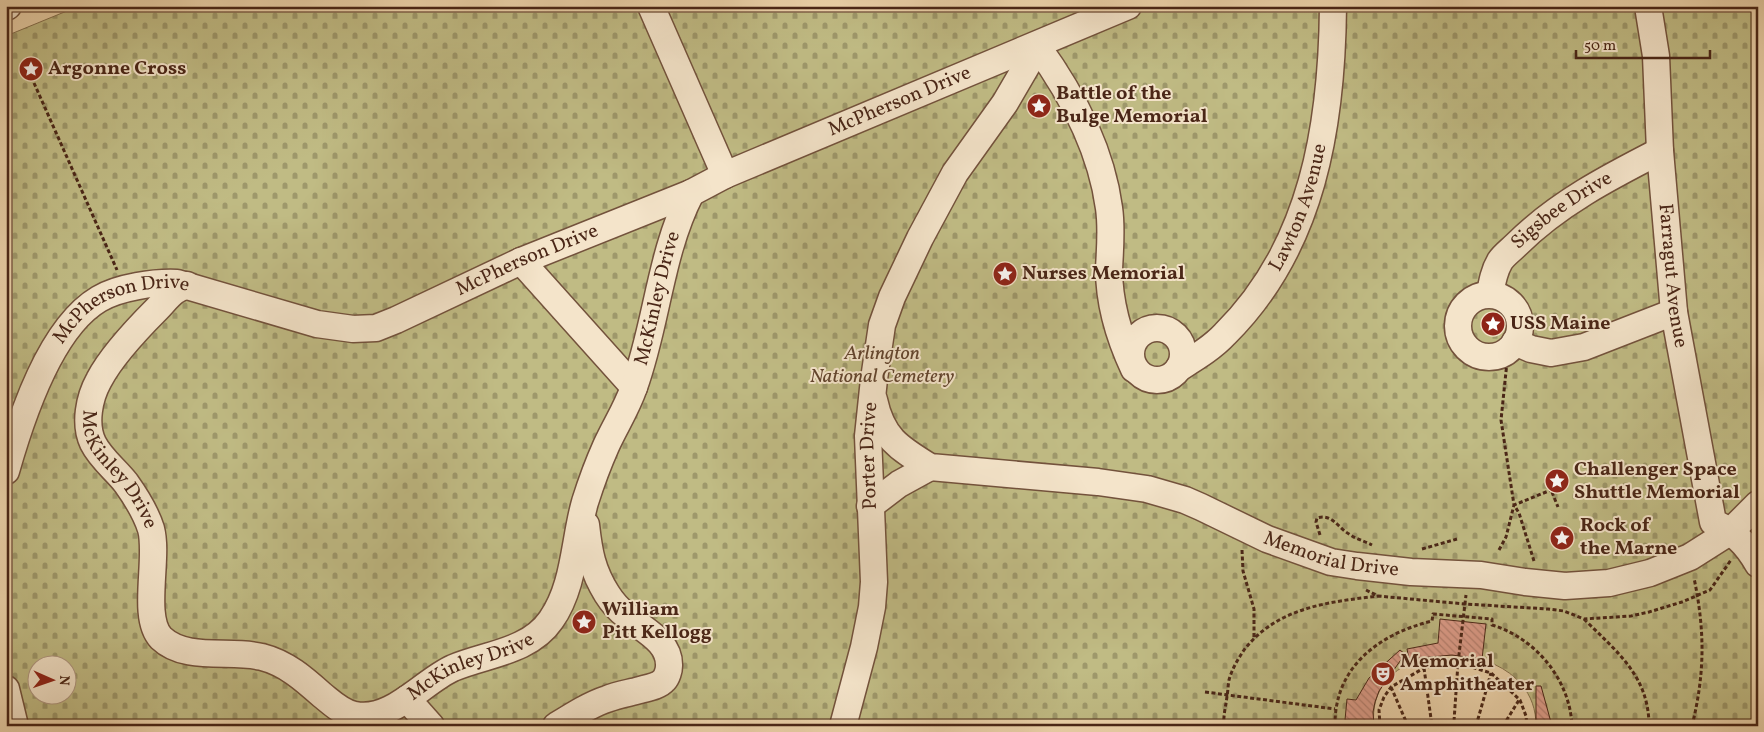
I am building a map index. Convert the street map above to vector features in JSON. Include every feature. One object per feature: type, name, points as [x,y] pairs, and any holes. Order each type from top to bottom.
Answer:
[{"type":"lane","points":[[651,6],[725,176]]},
{"type":"lane","name":"McPherson Drive","points":[[6,471],[24,411],[61,335],[79,314],[100,298],[160,282],[178,283],[317,324],[352,329],[376,328],[522,261],[691,193],[725,176],[1128,6]]},
{"type":"lane","name":"Lawton Avenue","points":[[1134,368],[1148,380],[1157,381],[1174,375],[1179,368],[1204,352],[1226,334],[1259,295],[1282,259],[1301,216],[1322,148],[1328,99],[1333,6]]},
{"type":"lane","name":"Farragut Avenue","points":[[1648,6],[1656,56],[1660,151],[1674,312],[1713,522],[1731,531]]},
{"type":"lane","points":[[1037,46],[1053,68],[1082,119],[1097,155],[1110,209],[1109,271],[1112,309],[1124,347],[1134,368]]},
{"type":"lane","name":"Porter Drive","points":[[842,726],[864,647],[872,607],[874,582],[868,436],[882,325],[892,297],[920,238],[955,173],[1005,103],[1037,46]]},
{"type":"lane","name":"Sigsbee Drive","points":[[1490,294],[1492,280],[1501,261],[1525,236],[1564,205],[1621,171],[1660,151]]},
{"type":"lane","name":"McKinley Drive","points":[[187,285],[175,291],[146,320],[109,364],[99,380],[93,395],[88,419],[89,431],[93,442],[102,457],[126,483],[141,508],[151,531],[153,548],[152,612],[154,625],[159,636],[180,650],[260,656],[275,661],[293,671],[342,710],[353,715],[367,716],[383,712],[407,699],[452,669],[528,642],[551,621],[561,601],[572,564],[584,504],[606,445],[634,387],[677,226],[691,193]]},
{"type":"lane","points":[[522,261],[634,387]]},
{"type":"lane","points":[[1490,294],[1508,301],[1515,308],[1520,328],[1512,346],[1503,354],[1493,357],[1482,357],[1472,353],[1464,346],[1459,336],[1459,316],[1470,300],[1490,294]]},
{"type":"lane","points":[[1512,346],[1551,353],[1584,347],[1674,312]]},
{"type":"lane","points":[[1134,368],[1130,352],[1133,343],[1143,332],[1155,328],[1171,332],[1179,341],[1183,355],[1179,368]]},
{"type":"lane","name":"Memorial Drive","points":[[873,395],[878,418],[889,438],[930,467],[1098,482],[1147,490],[1193,504],[1267,539],[1331,562],[1371,569],[1481,575],[1525,582],[1584,586],[1608,583],[1650,573],[1690,557],[1731,531],[1758,504]]},
{"type":"lane","points":[[870,506],[899,484],[930,467]]},
{"type":"lane","points":[[556,726],[605,699],[656,686],[664,680],[669,670],[670,660],[659,641],[617,607],[607,595],[589,552],[584,504]]},
{"type":"lane","points":[[1731,531],[1749,549],[1758,564]]},
{"type":"lane","points":[[6,689],[15,726]]},
{"type":"lane","points":[[407,699],[431,726]]},
{"type":"path","points":[[34,83],[125,290]]},
{"type":"path","points":[[1499,550],[1506,536],[1514,506],[1501,420],[1512,346]]},
{"type":"path","points":[[1546,480],[1558,507]]},
{"type":"path","points":[[1514,506],[1551,490]]},
{"type":"path","points":[[1514,506],[1519,513],[1535,567]]},
{"type":"path","points":[[1318,530],[1317,518],[1326,517],[1350,535],[1375,548]]},
{"type":"path","points":[[1243,545],[1243,571],[1254,609],[1254,638]]},
{"type":"path","points":[[1690,557],[1698,595],[1703,653],[1701,680],[1692,726]]},
{"type":"path","points":[[1454,721],[1466,595]]},
{"type":"path","points":[[1224,726],[1229,680],[1240,655],[1254,638],[1279,619],[1307,608],[1327,602],[1378,596]]},
{"type":"path","points":[[1335,726],[1335,709],[1339,693],[1348,674],[1360,658],[1394,634],[1432,620],[1433,614],[1492,619],[1492,625],[1515,634],[1530,644],[1554,671],[1566,694],[1572,726]]},
{"type":"path","points":[[1584,619],[1623,658],[1638,677],[1645,694],[1649,726]]},
{"type":"path","points":[[1380,726],[1379,710],[1384,697],[1391,687],[1424,668],[1443,664],[1458,664],[1491,673],[1520,700],[1526,716],[1526,726]]},
{"type":"path","points":[[1424,668],[1431,724]]},
{"type":"path","points":[[1476,726],[1491,673]]},
{"type":"path","points":[[1391,687],[1408,726]]},
{"type":"path","points":[[1205,692],[1335,709]]},
{"type":"path","points":[[1503,726],[1520,700]]},
{"type":"path","points":[[1743,726],[1758,718]]},
{"type":"path","points":[[1423,726],[1454,721],[1469,726]]},
{"type":"green space","name":"Arlington National Cemetery","points":[[79,6],[1758,6],[1758,726],[1536,726],[1529,695],[1510,673],[1482,660],[1451,655],[1421,659],[1395,672],[1378,695],[1374,726],[6,726],[6,36]]},
{"type":"building","points":[[1440,619],[1486,624],[1482,659],[1452,655],[1409,659],[1407,649],[1438,643]]},
{"type":"building","points":[[1400,650],[1405,654],[1379,691],[1375,702],[1373,712],[1374,726],[1354,726],[1354,721],[1345,720],[1347,699],[1356,700],[1369,678]]},
{"type":"building","points":[[1536,686],[1541,686],[1552,726],[1536,726]]},
{"type":"place","name":"Argonne Cross","points":[[31,69]]},
{"type":"place","name":"Battle of the Bulge Memorial","points":[[1039,106]]},
{"type":"place","name":"Nurses Memorial","points":[[1005,274]]},
{"type":"place","name":"USS Maine","points":[[1493,324]]},
{"type":"place","name":"Challenger Space Shuttle Memorial","points":[[1557,481]]},
{"type":"place","name":"Rock of the Marne","points":[[1562,538]]},
{"type":"place","name":"William Pitt Kellogg","points":[[584,622]]},
{"type":"place","name":"Memorial Amphitheater","points":[[1383,674]]}]
